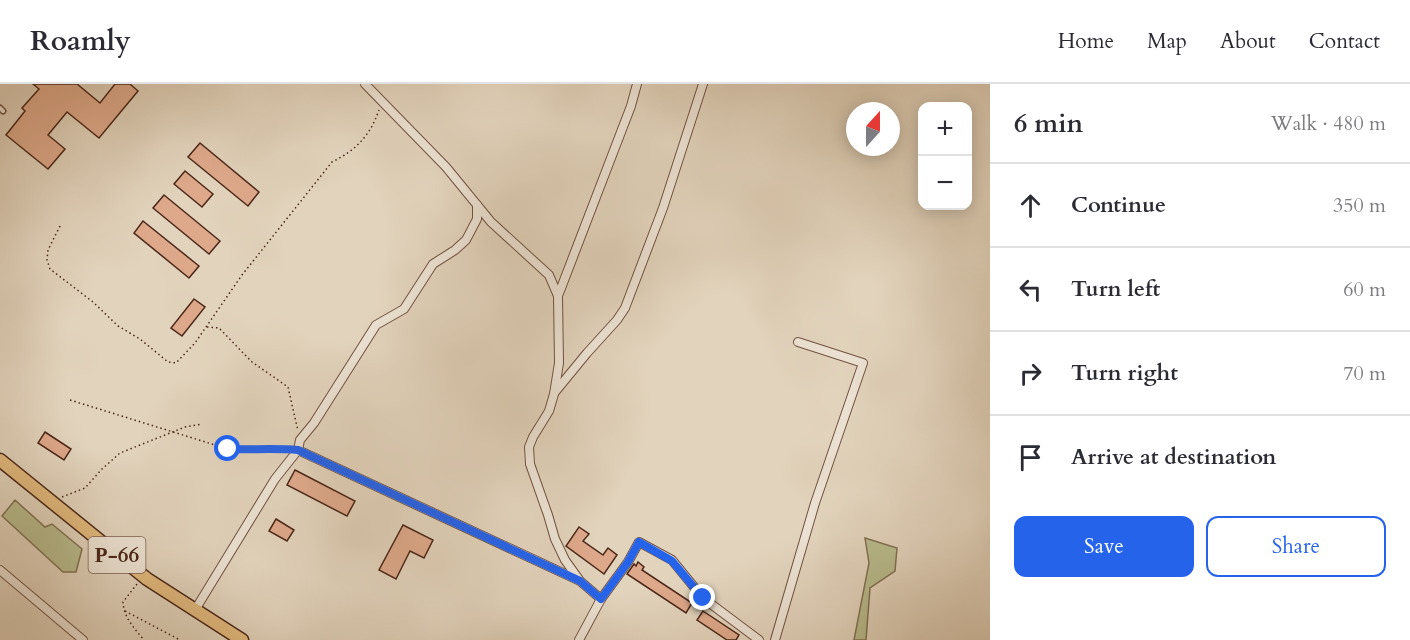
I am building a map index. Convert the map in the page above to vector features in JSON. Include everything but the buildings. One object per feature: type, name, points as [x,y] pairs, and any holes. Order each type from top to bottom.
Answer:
[{"type":"main road","name":"Р-66","points":[[0,460],[143,575],[242,640]]},
{"type":"street","points":[[365,84],[446,166],[491,222],[549,274],[558,296],[559,363],[549,411],[529,447],[530,464],[555,539],[565,560],[580,581],[601,599]]},
{"type":"street","points":[[558,296],[631,106],[637,84]]},
{"type":"street","points":[[554,394],[625,308],[663,208],[703,84]]},
{"type":"street","points":[[195,610],[275,479],[298,450],[300,440],[314,423],[376,325],[404,309],[433,264],[466,240],[477,219],[477,205]]},
{"type":"street","points":[[775,640],[816,503],[863,363],[798,342]]},
{"type":"street","points":[[298,450],[580,581]]},
{"type":"street","points":[[579,640],[601,599],[628,562],[639,542],[672,561],[703,598],[759,640]]},
{"type":"street","points":[[0,570],[83,640]]},
{"type":"path","points":[[60,226],[48,250],[46,260],[50,269],[93,302],[118,326],[140,339],[168,362],[176,363],[195,343],[242,275],[332,162],[351,152],[365,137],[376,118],[382,100]]},
{"type":"path","points":[[206,327],[219,328],[252,362],[288,387],[300,440]]},
{"type":"path","points":[[70,400],[228,449],[298,450]]},
{"type":"path","points":[[50,501],[85,488],[120,453],[184,427],[202,424]]},
{"type":"path","points":[[143,575],[123,602],[123,610],[144,640]]},
{"type":"path","points":[[123,610],[180,640]]},
{"type":"green space","points":[[15,500],[45,527],[52,524],[82,549],[76,572],[63,572],[2,516]]},
{"type":"green space","points":[[865,538],[897,548],[895,571],[870,588],[866,640],[854,640],[869,563]]},
{"type":"route","points":[[228,449],[298,450],[580,581],[601,599],[628,562],[639,542],[672,561],[703,598]]}]
